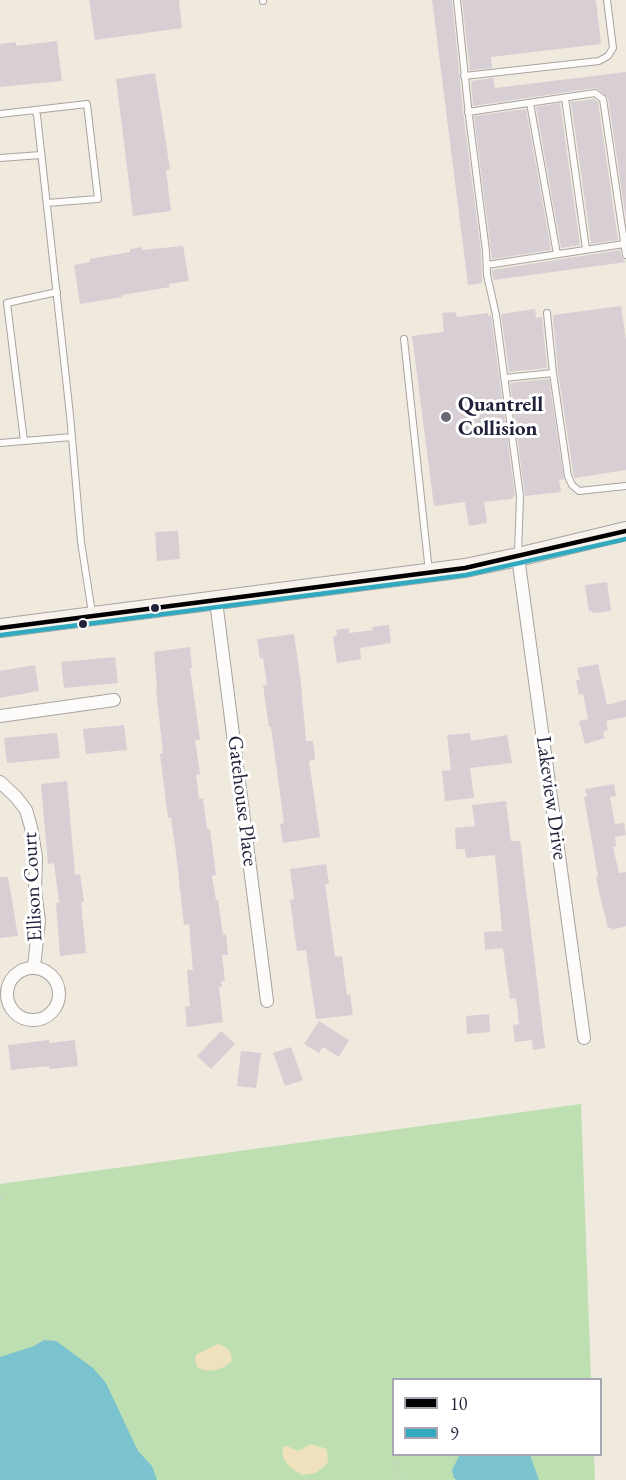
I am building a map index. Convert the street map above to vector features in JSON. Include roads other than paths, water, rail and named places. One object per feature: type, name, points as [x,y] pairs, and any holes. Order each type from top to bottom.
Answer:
[{"type":"main road","points":[[0,628],[429,573],[518,557],[626,531]]},
{"type":"street","name":"Lakeview Drive","points":[[518,557],[584,1038]]},
{"type":"street","name":"Gatehouse Place","points":[[216,601],[267,1001]]},
{"type":"street","points":[[0,716],[114,700]]},
{"type":"street","name":"Ellison Court","points":[[0,782],[26,810],[32,827],[39,921],[34,967]]},
{"type":"street","name":"Ellison Court","points":[[34,967],[50,973],[55,979],[60,995],[54,1011],[40,1020],[32,1021],[23,1019],[10,1006],[7,988],[17,973],[34,967]]},
{"type":"lane","points":[[457,0],[487,265],[520,496],[518,557]]},
{"type":"lane","points":[[465,76],[599,61],[608,56],[613,48],[607,0]]},
{"type":"lane","points":[[468,112],[595,93],[603,99],[626,255]]},
{"type":"lane","points":[[565,98],[586,249]]},
{"type":"lane","points":[[530,103],[556,254]]},
{"type":"lane","points":[[0,114],[87,104],[98,199],[47,203]]},
{"type":"lane","points":[[36,110],[57,292],[81,542],[93,616]]},
{"type":"lane","points":[[0,158],[41,155]]},
{"type":"lane","points":[[487,265],[624,244]]},
{"type":"lane","points":[[24,441],[3,305],[57,292]]},
{"type":"lane","points":[[547,313],[553,373],[568,476],[572,485],[579,491],[626,486]]},
{"type":"lane","points":[[404,339],[429,573]]},
{"type":"lane","points":[[504,378],[553,373]]},
{"type":"lane","points":[[0,443],[72,437]]},
{"type":"water","points":[[44,1340],[56,1341],[93,1368],[106,1383],[138,1451],[152,1466],[157,1480],[0,1480],[0,1357],[34,1346]]},
{"type":"water","points":[[459,1456],[530,1456],[539,1480],[457,1480],[452,1470]]},
{"type":"place","name":"Quantrell Collision","points":[[446,417]]}]
